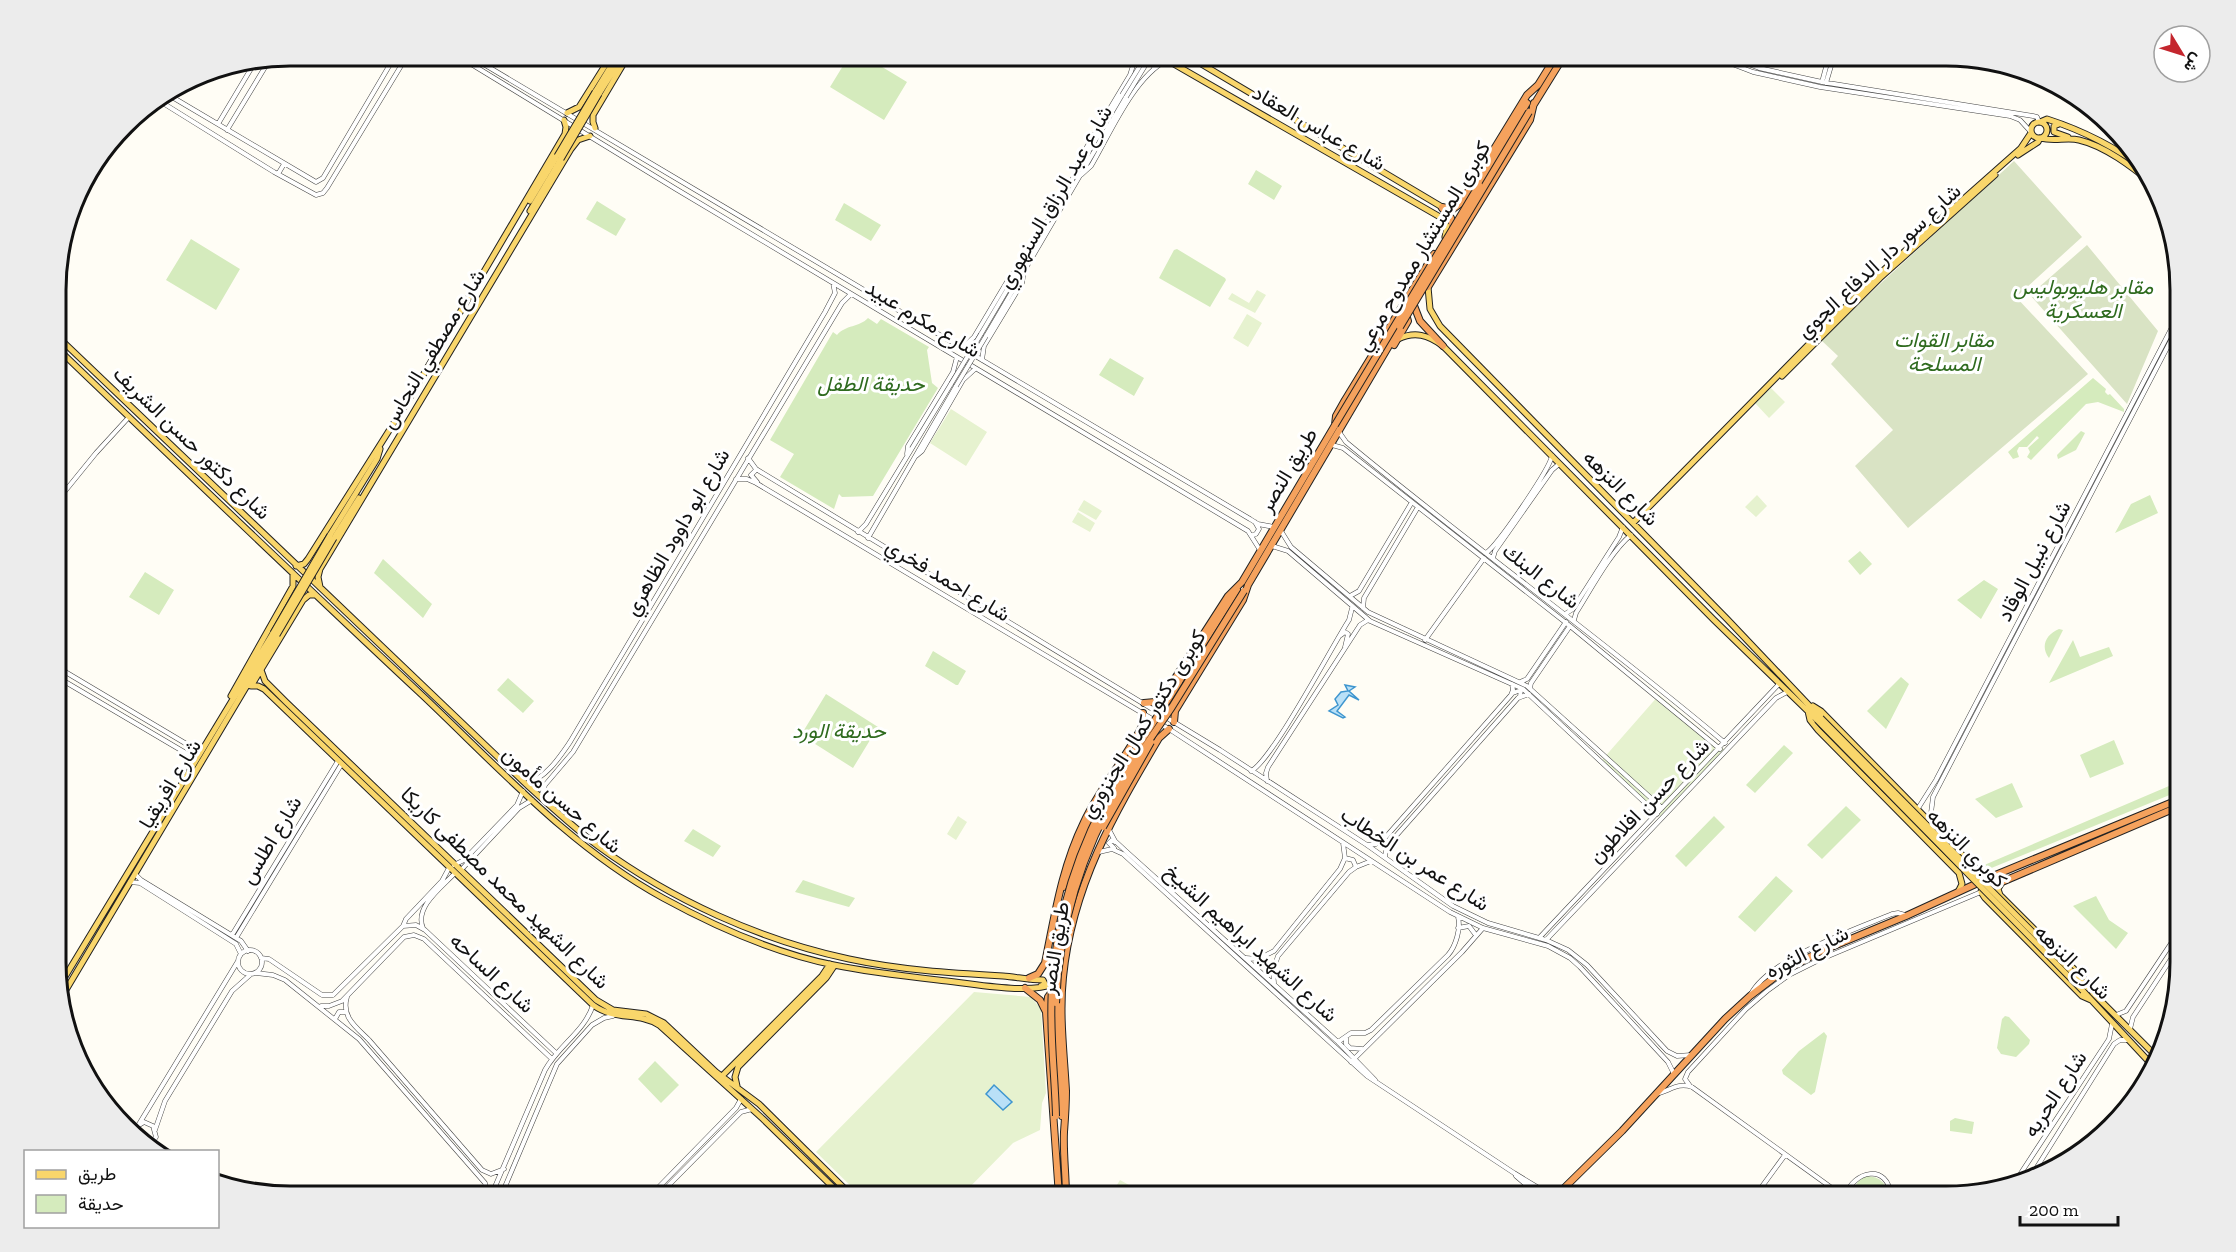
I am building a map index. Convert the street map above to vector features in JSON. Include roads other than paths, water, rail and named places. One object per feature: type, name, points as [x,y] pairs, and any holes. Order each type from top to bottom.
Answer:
[{"type":"highway","points":[[1442,207],[1452,209],[1461,203],[1527,95],[1538,85],[1550,66]]},
{"type":"highway","points":[[1418,280],[1419,286],[1428,287],[1530,120],[1534,103],[1558,66]]},
{"type":"highway","name":"كوبرى المستشار ممدوح مرعي","points":[[1335,424],[1538,85]]},
{"type":"highway","name":"كوبرى المستشار ممدوح مرعي","points":[[1340,431],[1534,103]]},
{"type":"highway","points":[[1461,203],[1467,210],[1477,208]]},
{"type":"highway","points":[[1442,207],[1449,215],[1454,232],[1448,254]]},
{"type":"highway","name":"طريق النصر","points":[[1173,722],[1173,715],[1179,704],[1243,600],[1243,587],[1260,550],[1335,424],[1336,416],[1444,238]]},
{"type":"highway","points":[[1418,280],[1413,297],[1415,313],[1443,346]]},
{"type":"highway","name":"طريق النصر","points":[[1163,697],[1228,596],[1243,587],[1272,546],[1340,431],[1348,423],[1408,321],[1406,313],[1398,313]]},
{"type":"highway","name":"كوبرى دكتور كمال الجنزوري","points":[[1056,1132],[1059,1116],[1056,996],[1060,951],[1080,869],[1096,831],[1122,782],[1243,587]]},
{"type":"highway","name":"كوبرى دكتور كمال الجنزوري","points":[[1064,1134],[1059,1116],[1051,1003],[1060,924],[1071,883],[1087,840],[1126,765],[1243,587]]},
{"type":"highway","points":[[1144,703],[1155,702],[1163,697],[1170,704],[1179,704]]},
{"type":"highway","name":"طريق النصر","points":[[1029,978],[1038,974],[1045,960],[1067,861],[1084,822],[1106,782],[1135,740],[1142,726],[1143,713]]},
{"type":"highway","points":[[1084,885],[1087,867],[1157,729]]},
{"type":"highway","name":"طريق النصر","points":[[1066,1186],[1064,1134],[1066,1098],[1062,991],[1070,935],[1084,885],[1106,827],[1152,750],[1168,729]]},
{"type":"highway","points":[[1135,740],[1144,732],[1151,733],[1155,738],[1152,750]]},
{"type":"highway","points":[[1058,896],[1070,873],[1089,823],[1103,797],[1126,765]]},
{"type":"highway","name":"شارع الثوره","points":[[1566,1186],[1750,996],[1779,974],[1805,959],[1990,877],[2170,804]]},
{"type":"highway","points":[[2014,867],[2010,872],[1994,881],[1995,885],[2170,810]]},
{"type":"highway","points":[[1045,960],[1065,963]]},
{"type":"highway","name":"طريق النصر","points":[[1025,988],[1040,1000],[1046,1012],[1059,1186]]},
{"type":"highway","points":[[1046,1012],[1050,993],[1056,990],[1062,991]]},
{"type":"main road","points":[[567,113],[577,109],[605,66]]},
{"type":"main road","points":[[500,246],[517,224],[611,66]]},
{"type":"main road","points":[[524,229],[525,220],[617,66]]},
{"type":"main road","points":[[595,128],[593,117],[622,66]]},
{"type":"main road","name":"شارع عباس العقاد","points":[[1180,66],[1440,217],[1447,225],[1444,238]]},
{"type":"main road","name":"شارع عباس العقاد","points":[[1205,66],[1442,207]]},
{"type":"main road","points":[[585,97],[590,105],[599,105]]},
{"type":"main road","points":[[2070,138],[2035,137],[2031,133],[2032,125],[2046,119],[2061,124],[2126,157]]},
{"type":"main road","name":"شارع مصطفي النحاس","points":[[296,566],[306,563],[381,445],[560,142],[566,129],[564,120]]},
{"type":"main road","points":[[2040,122],[2046,126],[2047,131],[2041,138]]},
{"type":"main road","points":[[2061,124],[2055,125],[2054,132],[2089,143],[2137,173]]},
{"type":"main road","name":"شارع سور دار الدفاع الجوي","points":[[1633,524],[1821,334],[2021,148],[2031,133]]},
{"type":"main road","name":"شارع مصطفي النحاس","points":[[321,588],[318,577],[325,562],[571,149],[578,140],[590,136]]},
{"type":"main road","name":"شارع سور دار الدفاع الجوي","points":[[1962,202],[2041,138]]},
{"type":"main road","points":[[560,142],[567,143],[571,149]]},
{"type":"main road","name":"شارع النزهه","points":[[1428,287],[1427,298],[1433,316],[1464,351],[1819,719]]},
{"type":"main road","name":"شارع النزهه","points":[[1398,339],[1407,335],[1420,335],[1433,339],[1443,346],[1787,692],[1808,708],[1819,709],[1957,850],[1979,871],[1990,877]]},
{"type":"main road","name":"شارع دكتور حسن الشريف","points":[[66,345],[304,573]]},
{"type":"main road","points":[[1453,356],[1459,351],[1464,351]]},
{"type":"main road","points":[[71,361],[77,355]]},
{"type":"main road","name":"شارع دكتور حسن الشريف","points":[[66,356],[299,580]]},
{"type":"main road","points":[[107,396],[113,390]]},
{"type":"main road","points":[[1497,400],[1506,394]]},
{"type":"main road","points":[[1506,409],[1507,402],[1512,400]]},
{"type":"main road","points":[[234,707],[377,459],[381,445]]},
{"type":"main road","points":[[332,537],[373,476],[380,470]]},
{"type":"main road","points":[[313,552],[315,560],[319,563],[325,562]]},
{"type":"main road","points":[[299,580],[304,573]]},
{"type":"main road","name":"شارع حسن مأمون","points":[[304,573],[540,797],[583,834],[657,884],[738,924],[834,956],[934,971],[1029,978]]},
{"type":"main road","name":"شارع افريقيا","points":[[66,975],[231,701],[232,693],[293,586],[293,574]]},
{"type":"main road","name":"شارع حسن مأمون","points":[[299,580],[523,791],[604,860],[650,891],[734,933],[832,965],[904,976],[1025,988],[1051,985],[1063,976]]},
{"type":"main road","points":[[307,587],[308,583],[313,581]]},
{"type":"main road","name":"شارع افريقيا","points":[[67,987],[234,707],[242,702],[306,597],[315,595]]},
{"type":"main road","points":[[286,598],[295,598],[299,607]]},
{"type":"main road","points":[[231,701],[275,634]]},
{"type":"main road","name":"شارع الشهيد محمد مصطفى كاريكا","points":[[261,670],[263,684],[386,808],[452,866]]},
{"type":"main road","points":[[251,686],[263,684]]},
{"type":"main road","name":"شارع الشهيد محمد مصطفى كاريكا","points":[[263,684],[391,802],[452,866],[593,1005],[613,1016],[644,1019],[659,1025],[752,1109],[832,1186]]},
{"type":"main road","name":"شارع النزهه","points":[[1808,708],[1810,720],[1818,730],[1961,877],[1962,884],[1958,892]]},
{"type":"main road","name":"كوبري النزهه","points":[[1819,719],[2093,998]]},
{"type":"main road","points":[[386,808],[391,802]]},
{"type":"main road","points":[[393,814],[398,809]]},
{"type":"main road","points":[[1946,859],[1952,857],[1957,850]]},
{"type":"main road","name":"شارع الشهيد محمد مصطفى كاريكا","points":[[458,872],[596,1000],[613,1010],[646,1014],[658,1019],[765,1111],[842,1186]]},
{"type":"main road","points":[[1981,892],[1982,885],[1990,877]]},
{"type":"main road","name":"شارع النزهه","points":[[2001,884],[1998,889],[1999,894],[2090,985],[2093,998],[2112,1024],[2147,1060]]},
{"type":"main road","name":"شارع النزهه","points":[[1981,892],[2003,918],[2082,996],[2093,998],[2116,1015],[2151,1051]]},
{"type":"main road","points":[[2003,918],[2005,910],[2013,909]]},
{"type":"main road","points":[[714,924],[720,921],[718,914]]},
{"type":"main road","points":[[734,933],[732,927],[738,924]]},
{"type":"main road","points":[[722,1076],[832,965]]},
{"type":"main road","points":[[738,1088],[735,1074],[738,1066],[826,978],[832,965]]},
{"type":"main road","points":[[1029,978],[1044,981],[1044,986],[1036,988]]},
{"type":"main road","points":[[729,1069],[735,1074]]},
{"type":"street","points":[[174,98],[311,181],[319,182],[389,66]]},
{"type":"street","points":[[166,104],[316,195],[323,193],[327,188],[400,66]]},
{"type":"street","name":"شارع مكرم عبيد","points":[[475,66],[1119,452],[1253,535]]},
{"type":"street","name":"شارع مكرم عبيد","points":[[487,66],[580,119],[1255,522],[1274,527]]},
{"type":"street","name":"شارع عبد الرزاق السنهوري","points":[[982,360],[985,344],[1022,283],[1022,269],[1078,174],[1079,160],[1127,81],[1133,66]]},
{"type":"street","points":[[1078,174],[1140,66]]},
{"type":"street","points":[[1124,96],[1145,66]]},
{"type":"street","name":"شارع عبد الرزاق السنهوري","points":[[1078,174],[1091,166],[1137,87],[1157,66]]},
{"type":"street","points":[[1737,66],[1762,74],[1861,94],[2033,116],[2040,122]]},
{"type":"street","points":[[1754,66],[1824,82],[1959,106]]},
{"type":"street","points":[[1824,82],[1828,66]]},
{"type":"street","points":[[227,130],[265,67]]},
{"type":"street","points":[[218,124],[251,69]]},
{"type":"street","points":[[1853,92],[1854,86]]},
{"type":"street","points":[[1861,94],[1862,88]]},
{"type":"street","points":[[231,102],[241,108]]},
{"type":"street","points":[[1969,107],[2015,117],[2022,121],[2031,133]]},
{"type":"street","points":[[580,119],[585,127],[581,131]]},
{"type":"street","points":[[597,141],[597,136],[603,133]]},
{"type":"street","points":[[259,161],[264,152]]},
{"type":"street","points":[[278,174],[284,164]]},
{"type":"street","points":[[858,532],[866,524],[1022,269]]},
{"type":"street","points":[[868,538],[1022,269]]},
{"type":"street","name":"شارع عبد الرزاق السنهوري","points":[[962,348],[974,337],[1011,275],[1022,269]]},
{"type":"street","name":"شارع ابو داوود الظاهري","points":[[526,784],[543,775],[561,755],[591,707],[825,312],[834,292],[832,282]]},
{"type":"street","name":"شارع ابو داوود الظاهري","points":[[540,797],[549,780],[570,756],[598,711],[844,300],[852,294]]},
{"type":"street","points":[[825,312],[831,309],[835,315]]},
{"type":"street","name":"شارع نبيل الوقاد","points":[[1930,822],[1932,801],[2170,333]]},
{"type":"street","points":[[974,337],[977,343],[985,344]]},
{"type":"street","name":"شارع نبيل الوقاد","points":[[2156,363],[2170,340]]},
{"type":"street","points":[[908,455],[908,446],[951,375],[957,357]]},
{"type":"street","points":[[913,458],[922,451],[963,380],[969,372],[976,368]]},
{"type":"street","points":[[951,375],[960,375],[963,380]]},
{"type":"street","points":[[66,490],[129,417]]},
{"type":"street","name":"شارع البنك","points":[[1340,431],[1350,445],[1720,749]]},
{"type":"street","name":"شارع البنك","points":[[1332,445],[1346,450],[1418,507],[1485,556],[1493,558],[1725,743]]},
{"type":"street","points":[[1346,450],[1346,446],[1350,445]]},
{"type":"street","points":[[1425,640],[1485,556],[1493,550],[1550,468],[1552,455]]},
{"type":"street","name":"شارع احمد فخري","points":[[748,458],[752,466],[759,471],[1144,703]]},
{"type":"street","points":[[1550,468],[1561,463]]},
{"type":"street","points":[[759,471],[754,471],[751,475],[759,485]]},
{"type":"street","name":"شارع احمد فخري","points":[[736,479],[750,480],[759,485],[1143,713]]},
{"type":"street","points":[[1350,596],[1358,593],[1412,502]]},
{"type":"street","points":[[1364,609],[1364,598],[1418,507]]},
{"type":"street","points":[[1407,510],[1412,511],[1414,515]]},
{"type":"street","points":[[705,515],[711,519]]},
{"type":"street","points":[[1255,522],[1259,529],[1257,534],[1253,535],[1260,550]]},
{"type":"street","points":[[701,523],[707,526]]},
{"type":"street","points":[[866,524],[868,528],[872,528]]},
{"type":"street","points":[[1574,621],[1575,610],[1620,536],[1623,526]]},
{"type":"street","points":[[1281,531],[1288,544],[1364,609],[1425,640],[1520,682],[1662,808]]},
{"type":"street","points":[[1565,614],[1575,610],[1631,534]]},
{"type":"street","points":[[1620,536],[1625,540]]},
{"type":"street","points":[[1283,549],[1284,545],[1288,544]]},
{"type":"street","points":[[1272,546],[1283,549],[1370,621],[1530,691],[1655,812],[1658,805]]},
{"type":"street","points":[[1493,550],[1493,558]]},
{"type":"street","points":[[1364,583],[1371,587]]},
{"type":"street","points":[[1251,771],[1263,761],[1338,638],[1350,617],[1352,607]]},
{"type":"street","points":[[1268,782],[1266,771],[1269,765],[1361,624],[1370,621]]},
{"type":"street","points":[[1385,857],[1387,846],[1520,697],[1530,691],[1534,678],[1568,624]]},
{"type":"street","name":"شارع نبيل الوقاد","points":[[1909,821],[1926,798],[2020,626]]},
{"type":"street","points":[[1338,638],[1347,633],[1345,647]]},
{"type":"street","points":[[1520,682],[1524,681],[1562,633]]},
{"type":"street","points":[[66,672],[200,752]]},
{"type":"street","points":[[1529,675],[1534,678]]},
{"type":"street","points":[[66,682],[196,759]]},
{"type":"street","points":[[1511,683],[1513,693]]},
{"type":"street","name":"شارع حسن افلاطون","points":[[1546,940],[1774,696],[1779,684]]},
{"type":"street","points":[[1367,845],[1384,840],[1513,693],[1521,690],[1520,697]]},
{"type":"street","name":"شارع حسن افلاطون","points":[[1539,938],[1655,812],[1662,808],[1774,696],[1787,692]]},
{"type":"street","name":"شارع عمر بن الخطاب","points":[[1144,703],[1367,845],[1466,913],[1500,928],[1546,940],[1568,950],[1581,959],[1664,1049],[1673,1055]]},
{"type":"street","points":[[591,707],[598,711]]},
{"type":"street","name":"شارع عمر بن الخطاب","points":[[1143,713],[1457,916],[1483,928],[1548,946],[1570,958],[1668,1062],[1674,1074]]},
{"type":"street","points":[[1479,733],[1484,737]]},
{"type":"street","points":[[1712,742],[1717,737]]},
{"type":"street","points":[[1263,761],[1265,765],[1269,765]]},
{"type":"street","name":"شارع اطلس","points":[[231,935],[340,763]]},
{"type":"street","name":"شارع اطلس","points":[[237,938],[340,763]]},
{"type":"street","points":[[543,775],[544,779],[549,780]]},
{"type":"street","points":[[521,804],[523,791]]},
{"type":"street","points":[[1926,798],[1932,801]]},
{"type":"street","points":[[261,958],[269,959],[322,995],[333,995],[403,926],[406,919],[446,880],[458,872],[521,804],[533,799]]},
{"type":"street","points":[[1314,823],[1318,821],[1319,815]]},
{"type":"street","points":[[1321,828],[1320,824],[1323,822],[1332,823]]},
{"type":"street","name":"شارع الشهيد ابراهيم الشيخ","points":[[1106,827],[1118,844],[1338,1041],[1375,1081]]},
{"type":"street","points":[[1118,844],[1112,840],[1109,843],[1120,852]]},
{"type":"street","points":[[1245,957],[1251,959],[1263,957],[1276,948],[1340,869],[1345,858],[1343,842]]},
{"type":"street","points":[[1624,848],[1630,852]]},
{"type":"street","points":[[1096,854],[1108,849],[1120,852]]},
{"type":"street","name":"شارع الشهيد ابراهيم الشيخ","points":[[1120,852],[1351,1062],[1405,1103],[1535,1186]]},
{"type":"street","points":[[1619,853],[1624,858]]},
{"type":"street","points":[[1345,858],[1353,860],[1356,867]]},
{"type":"street","points":[[423,928],[420,918],[422,909],[446,880],[452,866],[466,861]]},
{"type":"street","points":[[1274,984],[1272,977],[1274,964],[1280,953],[1356,867],[1371,861]]},
{"type":"street","points":[[135,874],[141,882],[236,944],[242,954]]},
{"type":"street","points":[[1598,876],[1603,880]]},
{"type":"street","points":[[130,882],[141,882],[237,938],[248,951]]},
{"type":"street","name":"شارع الثوره","points":[[1690,1086],[1685,1079],[1688,1072],[1746,1009],[1778,983],[1813,962],[1981,892]]},
{"type":"street","points":[[1338,1041],[1351,1033],[1365,1033],[1371,1030],[1417,987],[1452,950],[1458,928],[1457,916]]},
{"type":"street","name":"شارع الساحه","points":[[403,926],[413,925],[423,928],[556,1053]]},
{"type":"street","points":[[1458,928],[1469,926],[1475,935]]},
{"type":"street","points":[[1351,1062],[1462,952],[1483,928]]},
{"type":"street","name":"شارع الساحه","points":[[347,997],[404,937],[412,934],[422,937],[552,1059]]},
{"type":"street","points":[[2116,1015],[2124,1013],[2170,945]]},
{"type":"street","points":[[139,1124],[242,954],[248,951],[255,952],[261,958],[262,965],[256,973]]},
{"type":"street","points":[[1263,957],[1266,964],[1274,964]]},
{"type":"street","points":[[2130,1029],[2131,1021],[2170,960]]},
{"type":"street","points":[[238,961],[241,970],[250,975]]},
{"type":"street","points":[[154,1140],[165,1101],[232,991],[250,975],[268,974],[281,978],[318,1005],[366,1046],[486,1186]]},
{"type":"street","points":[[480,993],[485,988]]},
{"type":"street","points":[[486,999],[491,994]]},
{"type":"street","points":[[318,1005],[333,1006],[347,997]]},
{"type":"street","points":[[347,997],[345,1012],[351,1022],[374,1045],[482,1170],[489,1174],[504,1169]]},
{"type":"street","points":[[495,1186],[504,1169],[543,1075],[556,1053],[589,1015],[593,1005]]},
{"type":"street","points":[[2130,1005],[2133,1010],[2137,1011]]},
{"type":"street","points":[[335,1018],[339,1012],[345,1012]]},
{"type":"street","points":[[589,1015],[595,1017],[597,1022]]},
{"type":"street","points":[[507,1185],[554,1070],[566,1053],[597,1022],[613,1016]]},
{"type":"street","name":"شارع الحريه","points":[[2021,1173],[2106,1043],[2112,1024]]},
{"type":"street","points":[[1346,1036],[1346,1044],[1350,1048],[1362,1049]]},
{"type":"street","name":"شارع الحريه","points":[[2037,1167],[2112,1047],[2118,1041],[2127,1040]]},
{"type":"street","points":[[2106,1043],[2110,1043],[2112,1047]]},
{"type":"street","points":[[547,1054],[551,1049]]},
{"type":"street","points":[[1668,1062],[1674,1060],[1673,1055],[1691,1055]]},
{"type":"street","points":[[1656,1094],[1678,1085],[1690,1086],[1830,1186]]},
{"type":"street","points":[[660,1186],[734,1110],[741,1099]]},
{"type":"street","points":[[668,1186],[744,1110],[752,1109]]},
{"type":"street","points":[[734,1110],[739,1115]]},
{"type":"street","points":[[139,1124],[148,1123],[155,1130]]},
{"type":"street","points":[[1762,1186],[1785,1155]]},
{"type":"street","points":[[1514,1173],[1528,1186]]},
{"type":"street","points":[[485,1183],[489,1179],[489,1174]]},
{"type":"street","points":[[1850,1186],[1859,1176],[1870,1174],[1880,1176],[1888,1186]]},
{"type":"water","points":[[1345,685],[1355,687],[1349,691],[1359,700],[1349,695],[1337,711],[1345,717],[1343,718],[1329,711],[1338,705],[1335,699],[1341,692],[1348,691]]},
{"type":"water","points":[[994,1085],[1012,1102],[1003,1110],[986,1094]]},
{"type":"park label","name":"مقابر هليوبوليس العسكرية","points":[[2083,299]]},
{"type":"park label","name":"مقابر القوات المسلحة","points":[[1944,352]]},
{"type":"park label","name":"حديقة الطفل","points":[[871,384]]},
{"type":"park label","name":"حديقة الورد","points":[[839,731]]}]
